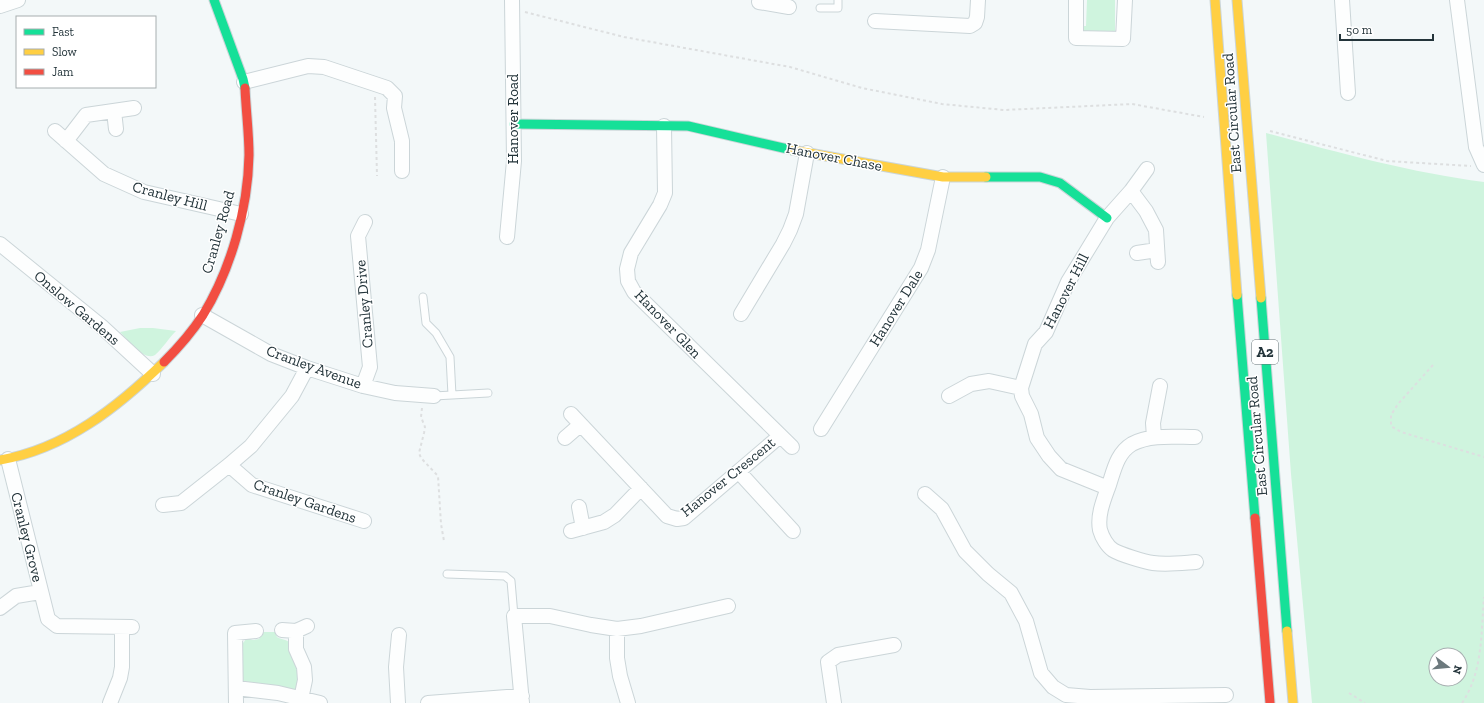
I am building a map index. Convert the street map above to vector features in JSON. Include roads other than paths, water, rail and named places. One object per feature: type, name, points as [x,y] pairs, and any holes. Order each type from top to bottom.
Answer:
[{"type":"main road","name":"Cranley Road","points":[[4,460],[57,443],[88,425],[153,374],[202,315],[217,287],[229,256],[241,214],[248,172],[248,123],[244,82],[214,0]]},
{"type":"main road","name":"East Circular Road","points":[[1215,0],[1270,703]]},
{"type":"main road","name":"East Circular Road","points":[[1237,0],[1292,703]]},
{"type":"main road","name":"Hanover Chase","points":[[514,124],[688,126],[807,152],[943,177],[1040,177],[1060,183],[1107,218]]},
{"type":"street","points":[[0,6],[18,0]]},
{"type":"street","points":[[875,21],[970,26],[975,23],[977,17],[978,0]]},
{"type":"street","points":[[1076,0],[1076,38],[1123,39],[1125,0]]},
{"type":"street","points":[[1342,0],[1348,93]]},
{"type":"street","points":[[1457,0],[1476,147],[1480,165]]},
{"type":"street","points":[[759,2],[781,4]]},
{"type":"street","name":"Hanover Road","points":[[507,237],[514,161],[512,4]]},
{"type":"street","points":[[244,82],[308,66],[324,67],[387,88],[395,96],[394,108],[402,141],[402,172]]},
{"type":"street","points":[[66,141],[86,115],[134,108]]},
{"type":"street","points":[[114,112],[116,129]]},
{"type":"street","name":"Hanover Glen","points":[[664,126],[665,193],[660,205],[631,253],[627,269],[628,281],[634,292],[792,447]]},
{"type":"street","name":"Cranley Hill","points":[[55,131],[104,174],[144,192],[241,214]]},
{"type":"street","points":[[741,314],[790,230],[796,214],[807,152]]},
{"type":"street","points":[[1107,218],[1147,169]]},
{"type":"street","name":"Hanover Dale","points":[[821,429],[921,268],[928,250],[943,177]]},
{"type":"street","points":[[1131,190],[1146,211],[1156,230],[1158,256],[1137,253]]},
{"type":"street","name":"Hanover Hill","points":[[1021,388],[1035,344],[1046,332],[1068,282],[1107,218]]},
{"type":"street","name":"Cranley Drive","points":[[363,386],[370,367],[358,236],[365,222]]},
{"type":"street","name":"Onslow Gardens","points":[[0,244],[101,326],[153,374]]},
{"type":"street","name":"Cranley Avenue","points":[[202,315],[271,354],[307,368],[363,386],[395,393],[429,396]]},
{"type":"street","points":[[163,505],[180,503],[251,446],[292,396],[307,368]]},
{"type":"street","points":[[949,396],[971,384],[989,381],[1021,388],[1022,396],[1031,414],[1037,438],[1049,456],[1061,469],[1108,488]]},
{"type":"street","points":[[1154,437],[1153,423],[1160,386]]},
{"type":"street","name":"Hanover Crescent","points":[[564,438],[576,420],[667,516],[677,519],[684,518],[780,436]]},
{"type":"street","points":[[1195,437],[1154,437],[1131,444],[1121,452],[1101,508],[1100,528],[1103,538],[1112,550],[1154,563],[1196,562]]},
{"type":"street","name":"Cranley Grove","points":[[4,460],[48,619],[57,626],[127,627],[120,678],[110,703]]},
{"type":"street","name":"Cranley Gardens","points":[[229,465],[252,485],[364,521]]},
{"type":"street","points":[[739,472],[793,531]]},
{"type":"street","points":[[579,507],[577,530],[604,522],[615,516],[641,488]]},
{"type":"street","points":[[925,494],[942,509],[965,551],[988,574],[1011,593],[1026,621],[1041,673],[1053,687],[1066,695],[1090,700],[1226,695]]},
{"type":"street","name":"Cranley Grove","points":[[0,608],[16,596],[40,592]]},
{"type":"street","points":[[428,703],[522,700],[514,616],[550,616],[616,629],[641,626],[728,606]]},
{"type":"street","points":[[282,630],[302,629],[296,649],[304,667],[305,680],[301,699]]},
{"type":"street","points":[[616,629],[617,658],[620,676],[628,703]]},
{"type":"street","points":[[236,703],[235,633],[256,631]]},
{"type":"street","points":[[398,703],[396,667],[399,635]]},
{"type":"street","points":[[834,703],[828,662],[838,655],[894,645]]},
{"type":"street","points":[[236,688],[278,693],[320,703]]},
{"type":"lane","points":[[820,8],[838,8],[838,0]]},
{"type":"lane","points":[[423,298],[426,323],[436,333],[450,358],[452,395]]},
{"type":"lane","points":[[429,396],[488,393]]},
{"type":"lane","points":[[447,574],[505,576],[511,581],[514,616]]}]
